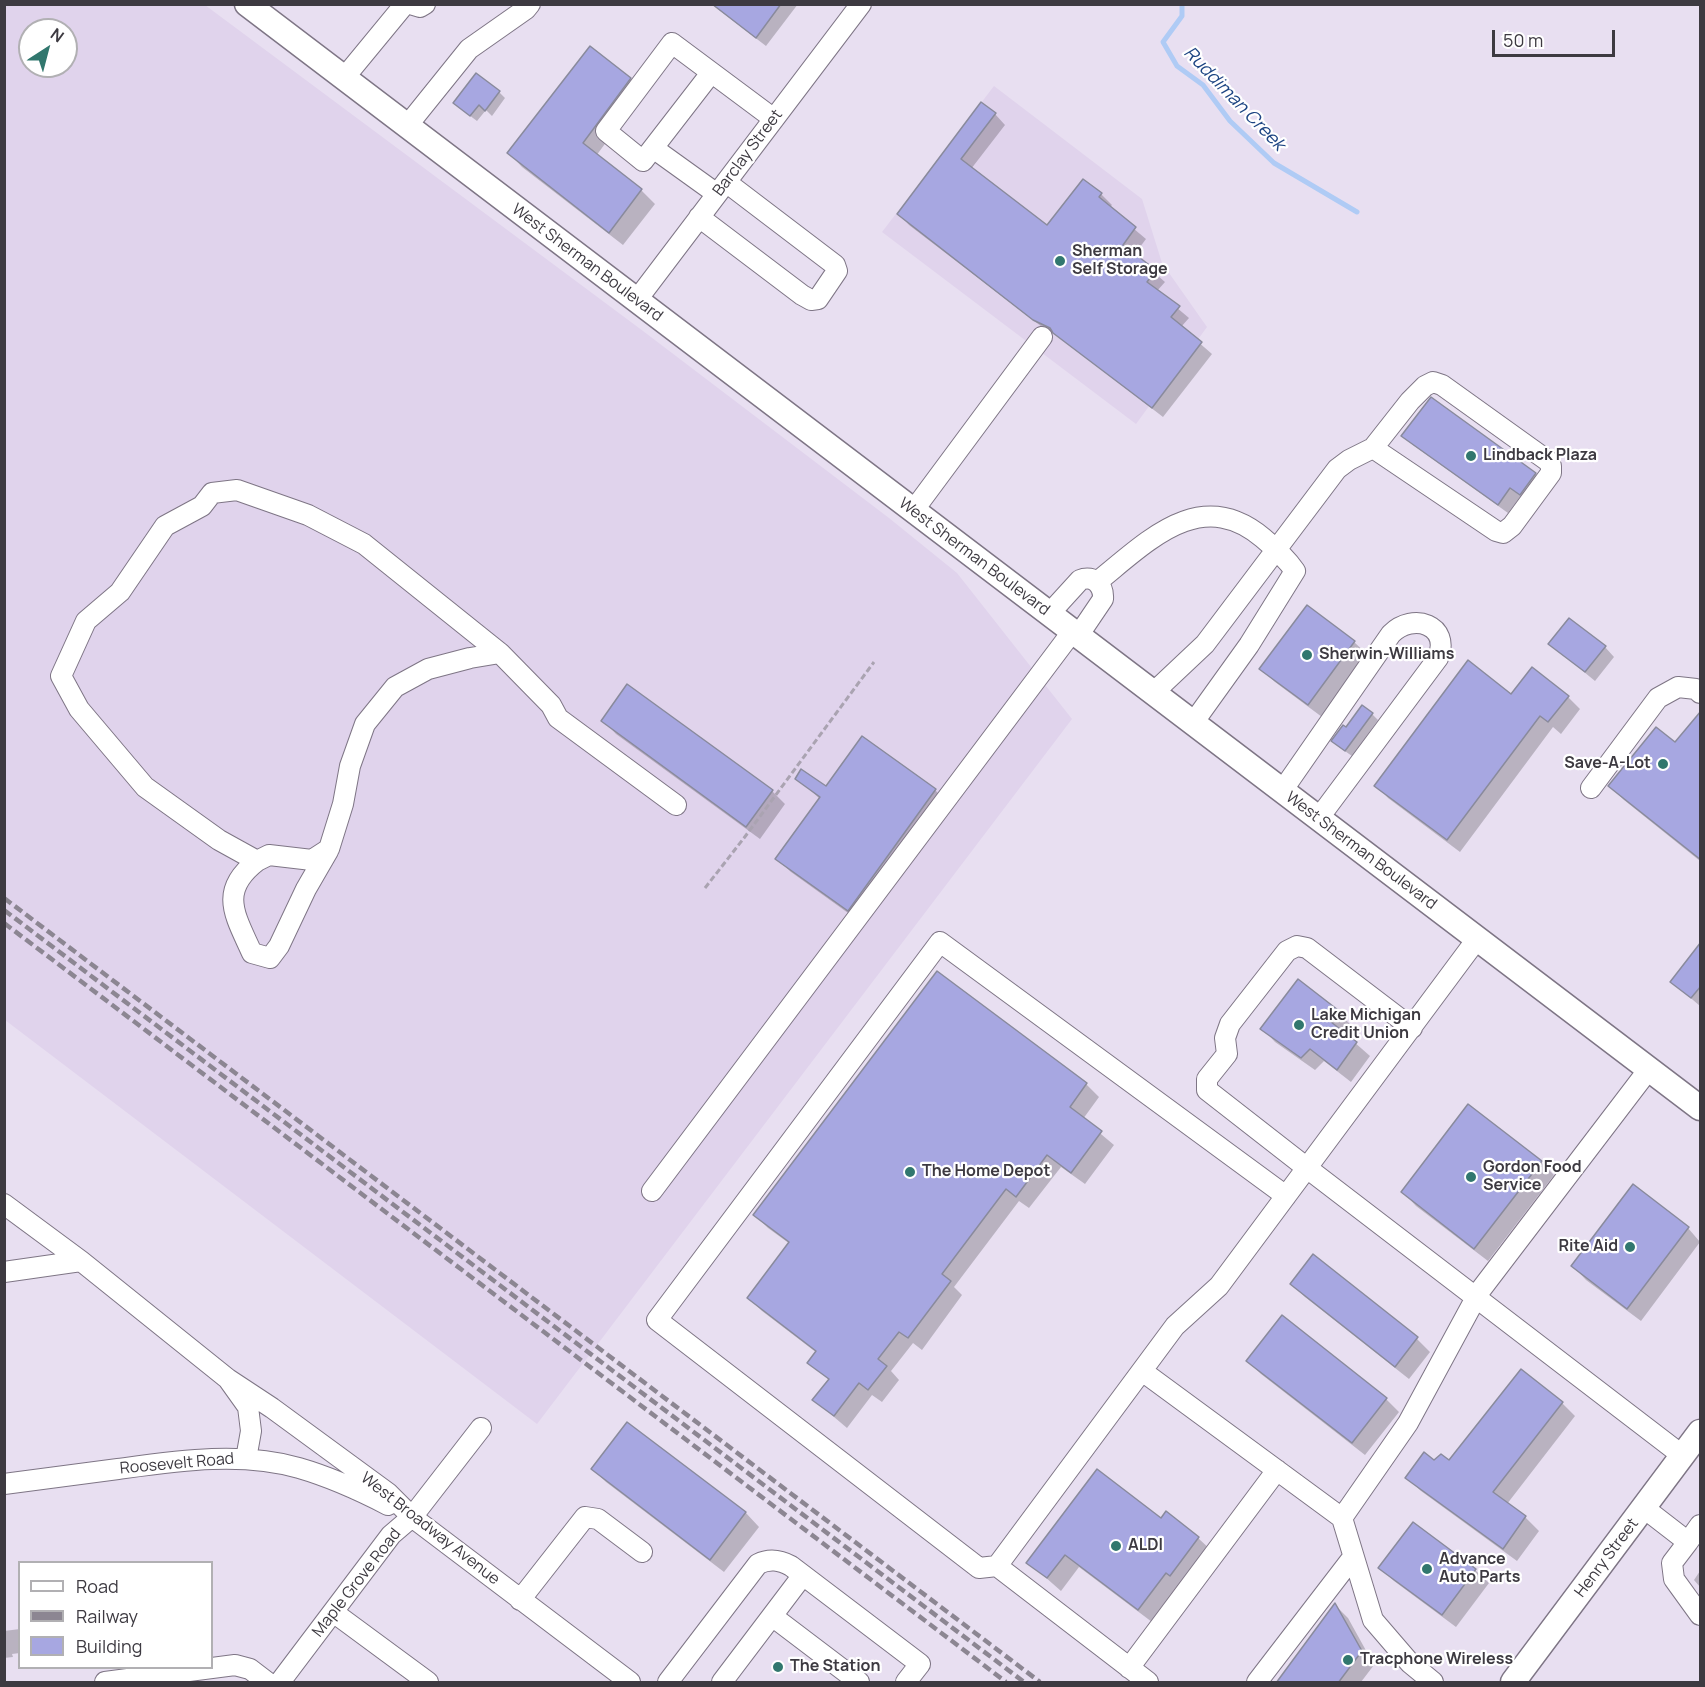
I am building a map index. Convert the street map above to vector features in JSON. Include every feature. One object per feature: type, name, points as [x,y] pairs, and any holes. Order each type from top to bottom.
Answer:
[{"type":"main road","name":"West Sherman Boulevard","points":[[247,4],[1701,1108]]},
{"type":"main road","name":"Henry Street","points":[[1513,1683],[1701,1432]]},
{"type":"street","points":[[345,78],[405,4]]},
{"type":"street","points":[[410,4],[420,7],[425,4]]},
{"type":"street","points":[[407,126],[469,49],[530,4]]},
{"type":"street","name":"Barclay Street","points":[[636,301],[861,4]]},
{"type":"street","points":[[711,72],[643,161],[606,130],[672,43],[711,72],[774,119]]},
{"type":"street","points":[[653,148],[721,188],[835,265],[837,271],[818,299],[811,300],[699,217]]},
{"type":"street","points":[[913,511],[1042,337]]},
{"type":"street","points":[[1153,693],[1205,644],[1337,469],[1373,448],[1410,401],[1425,386],[1433,382],[1442,385],[1548,461],[1551,473],[1512,526],[1503,532],[1496,531],[1373,448]]},
{"type":"street","points":[[257,861],[219,840],[145,787],[79,709],[61,676],[86,621],[120,592],[165,526],[202,506],[212,493],[237,490],[308,515],[364,544],[500,653],[550,705],[558,718],[676,805]]},
{"type":"street","points":[[1097,582],[1153,538],[1177,523],[1196,517],[1219,516],[1235,520],[1250,528],[1276,549],[1295,571],[1249,645],[1193,723]]},
{"type":"street","points":[[652,1191],[1103,599],[1104,592],[1092,579],[1080,580],[1049,614]]},
{"type":"street","points":[[1282,791],[1391,634],[1406,624],[1418,622],[1435,630],[1442,649],[1438,658],[1318,819]]},
{"type":"street","points":[[329,849],[312,860],[269,855],[244,871],[232,892],[235,916],[252,953],[270,958],[279,946],[306,889],[329,849],[344,804],[350,766],[365,724],[395,687],[428,669],[500,653]]},
{"type":"street","points":[[1591,788],[1658,698],[1678,687],[1696,689],[1701,693]]},
{"type":"street","points":[[997,1566],[1176,1326],[1219,1286],[1477,939]]},
{"type":"street","points":[[1148,1683],[997,1566],[980,1568],[657,1320],[940,942],[1287,1196]]},
{"type":"street","points":[[1412,1028],[1307,948],[1297,946],[1287,951],[1230,1024],[1225,1038],[1227,1054],[1207,1079],[1207,1089],[1683,1456]]},
{"type":"street","points":[[1342,1518],[1408,1423],[1476,1298],[1648,1069]]},
{"type":"street","name":"West Broadway Avenue","points":[[4,1204],[81,1261],[228,1379],[272,1408],[388,1493],[412,1517],[630,1683]]},
{"type":"street","points":[[4,1272],[81,1261]]},
{"type":"street","points":[[1142,1371],[1342,1518],[1373,1620],[1410,1663],[1433,1683]]},
{"type":"street","name":"West Broadway Avenue","points":[[228,1379],[248,1407],[251,1431],[246,1459]]},
{"type":"street","name":"Maple Grove Road","points":[[280,1683],[391,1536],[412,1517],[480,1428]]},
{"type":"street","name":"Roosevelt Road","points":[[4,1484],[192,1460],[246,1459],[298,1467],[342,1483],[412,1517]]},
{"type":"street","points":[[1129,1668],[1277,1470]]},
{"type":"street","points":[[1644,1508],[1688,1542]]},
{"type":"street","points":[[520,1600],[585,1517],[598,1519],[642,1552]]},
{"type":"street","points":[[1701,1525],[1672,1563],[1674,1579],[1701,1615]]},
{"type":"street","points":[[1257,1683],[1353,1557]]},
{"type":"street","points":[[668,1683],[758,1564],[778,1560],[791,1566],[920,1664],[906,1683]]},
{"type":"street","points":[[722,1683],[803,1575]]},
{"type":"street","points":[[333,1612],[428,1683]]},
{"type":"street","points":[[772,1616],[859,1683]]},
{"type":"street","points":[[213,1668],[235,1665],[250,1669],[267,1683]]},
{"type":"street","points":[[105,1683],[206,1669]]},
{"type":"path","points":[[705,888],[874,662]]},
{"type":"shaded area","points":[[4,5],[205,5],[643,331],[889,518],[957,573],[1072,719],[537,1424],[5,1020]]},
{"type":"shaded area","points":[[994,86],[1142,199],[1162,263],[1207,327],[1136,424],[882,232]]},
{"type":"building","points":[[712,4],[781,4],[756,38]]},
{"type":"building","points":[[590,46],[631,78],[583,143],[642,189],[609,233],[507,153]]},
{"type":"building","points":[[476,73],[500,91],[485,111],[479,105],[470,116],[453,103]]},
{"type":"building","points":[[981,102],[996,113],[961,159],[1047,225],[1083,179],[1102,193],[1099,197],[1136,227],[1123,245],[1156,270],[1147,282],[1180,306],[1171,317],[1202,342],[1152,408],[1053,333],[1050,328],[1033,320],[897,214]]},
{"type":"building","name":"Lindback Plaza","points":[[1431,397],[1536,473],[1520,495],[1510,488],[1498,505],[1401,436]]},
{"type":"building","name":"Sherwin-Williams","points":[[1307,605],[1355,641],[1308,705],[1259,669]]},
{"type":"building","points":[[1569,618],[1606,646],[1585,672],[1548,644]]},
{"type":"building","points":[[1468,660],[1511,694],[1532,667],[1569,696],[1548,722],[1540,716],[1447,840],[1374,786]]},
{"type":"building","points":[[627,684],[773,790],[746,827],[601,721]]},
{"type":"building","points":[[1362,705],[1373,713],[1345,751],[1331,741],[1343,725],[1346,727]]},
{"type":"building","name":"Save-A-Lot","points":[[1701,711],[1701,860],[1608,786],[1656,727],[1675,742]]},
{"type":"building","points":[[862,736],[936,789],[848,911],[775,859],[820,797],[795,779],[801,769],[826,786]]},
{"type":"building","points":[[1701,942],[1701,986],[1691,998],[1670,982]]},
{"type":"building","name":"The Home Depot","points":[[937,971],[1087,1083],[1070,1107],[1102,1131],[1071,1173],[1047,1155],[1016,1197],[1006,1189],[942,1274],[951,1281],[908,1338],[899,1332],[878,1359],[887,1366],[868,1390],[859,1383],[834,1416],[812,1400],[829,1379],[807,1363],[816,1351],[747,1298],[789,1242],[753,1215]]},
{"type":"building","name":"Lake Michigan Credit Union","points":[[1298,979],[1338,1010],[1331,1022],[1357,1042],[1337,1070],[1310,1049],[1301,1058],[1260,1029]]},
{"type":"building","name":"Gordon Food Service","points":[[1468,1104],[1542,1161],[1474,1249],[1401,1192]]},
{"type":"building","name":"Rite Aid","points":[[1633,1184],[1689,1227],[1627,1309],[1571,1266]]},
{"type":"building","points":[[1313,1254],[1418,1337],[1395,1367],[1290,1284]]},
{"type":"building","points":[[1282,1315],[1387,1398],[1352,1443],[1246,1361]]},
{"type":"building","points":[[1521,1369],[1563,1402],[1493,1492],[1526,1516],[1503,1549],[1405,1478],[1424,1452],[1434,1460],[1441,1454],[1449,1460]]},
{"type":"building","points":[[627,1422],[746,1512],[710,1560],[591,1469]]},
{"type":"building","name":"ALDI","points":[[1097,1469],[1161,1518],[1166,1511],[1199,1537],[1170,1576],[1166,1573],[1138,1610],[1065,1555],[1047,1578],[1026,1563]]},
{"type":"building","name":"Advance Auto Parts","points":[[1413,1522],[1476,1569],[1442,1615],[1378,1568]]},
{"type":"building","points":[[1335,1603],[1362,1651],[1338,1683],[1276,1683]]},
{"type":"waterway","name":"Ruddiman Creek","points":[[1182,4],[1182,16],[1163,42],[1177,66],[1203,85],[1230,121],[1274,163],[1357,212]]},
{"type":"railway","points":[[4,898],[1040,1682]]},
{"type":"railway","points":[[4,910],[1024,1682]]},
{"type":"railway","points":[[4,923],[1006,1682]]},
{"type":"place","name":"Sherman Self Storage","points":[[1060,261]]},
{"type":"place","name":"Lindback Plaza","points":[[1471,456]]},
{"type":"place","name":"Sherwin-Williams","points":[[1307,655]]},
{"type":"place","name":"Save-A-Lot","points":[[1663,764]]},
{"type":"place","name":"Lake Michigan Credit Union","points":[[1299,1025]]},
{"type":"place","name":"The Home Depot","points":[[910,1172]]},
{"type":"place","name":"Gordon Food Service","points":[[1471,1177]]},
{"type":"place","name":"Rite Aid","points":[[1630,1247]]},
{"type":"place","name":"ALDI","points":[[1116,1546]]},
{"type":"place","name":"Advance Auto Parts","points":[[1427,1569]]},
{"type":"place","name":"Tracphone Wireless","points":[[1348,1660]]},
{"type":"place","name":"The Station","points":[[778,1667]]}]
